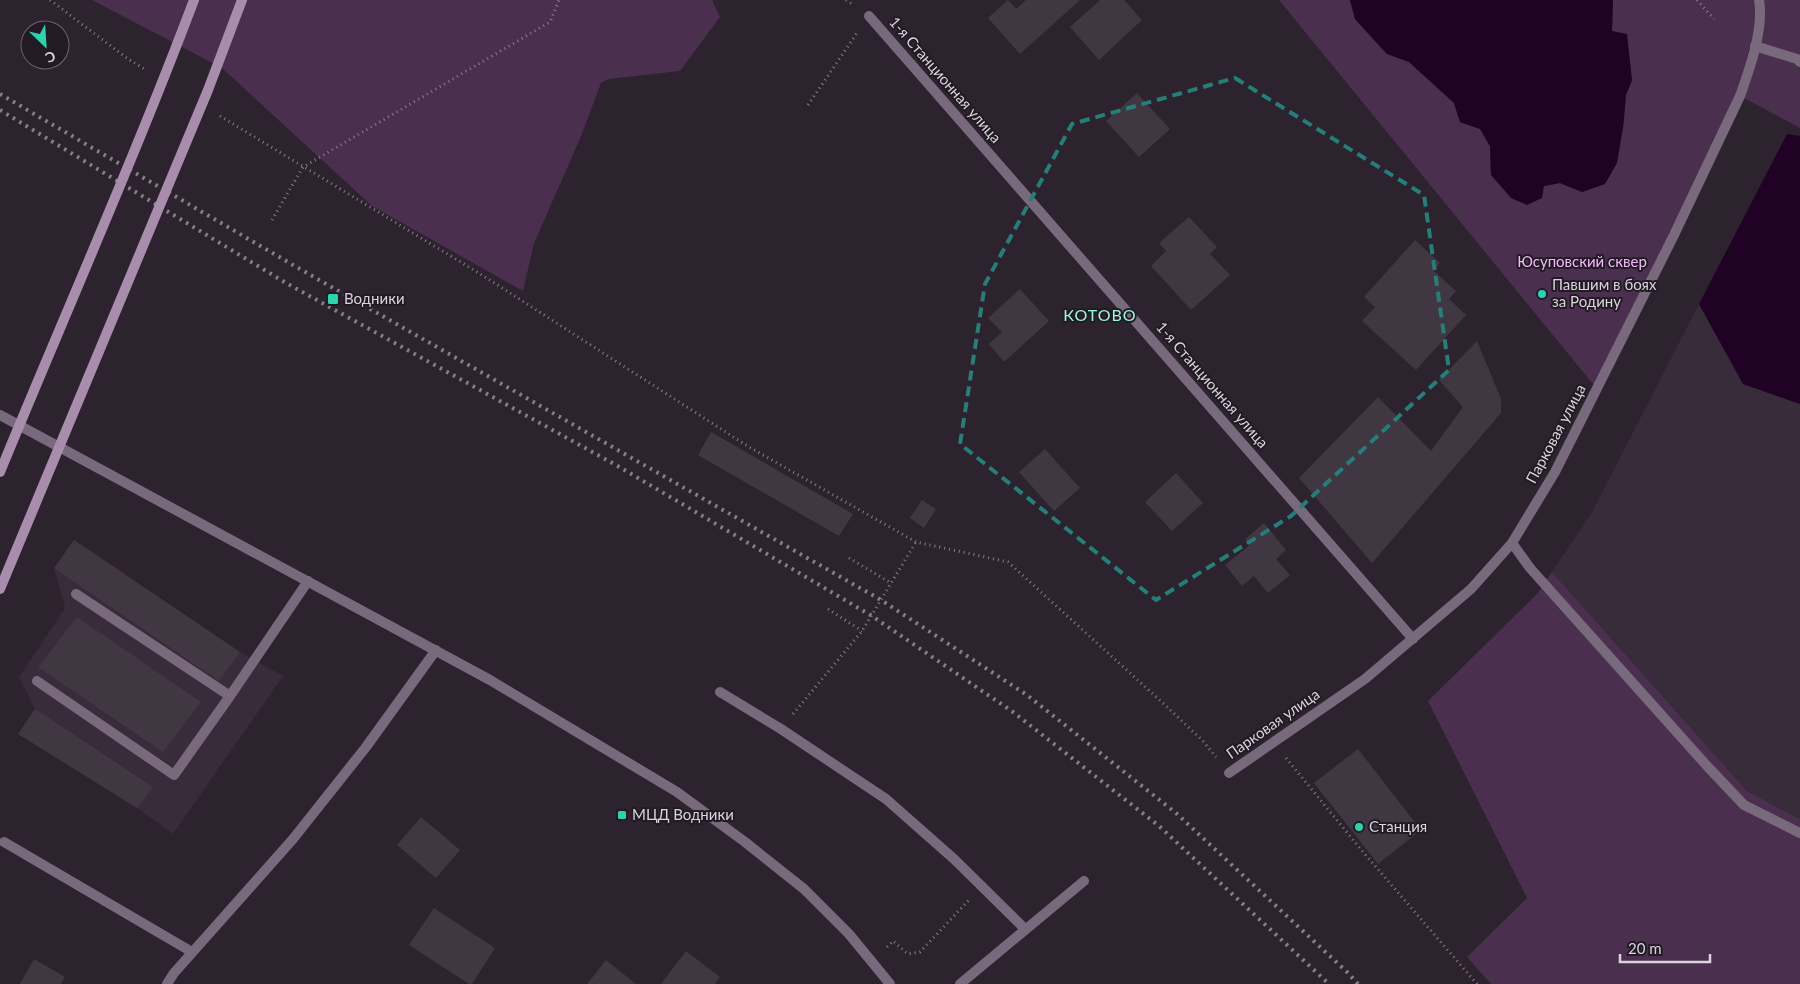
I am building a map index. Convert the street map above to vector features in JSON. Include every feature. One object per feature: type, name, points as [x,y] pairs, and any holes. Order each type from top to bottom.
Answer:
[{"type":"main road","points":[[0,472],[105,224],[194,0]]},
{"type":"main road","points":[[0,589],[208,90],[242,0]]},
{"type":"street","name":"Парковая улица","points":[[1229,773],[1366,678],[1471,589],[1512,543],[1555,472],[1674,235],[1721,136],[1742,88],[1755,46],[1761,10],[1759,0]]},
{"type":"street","name":"1-я Станционная улица","points":[[869,16],[1413,639]]},
{"type":"street","points":[[1755,46],[1797,59],[1800,62]]},
{"type":"street","points":[[0,415],[490,680],[677,792],[804,889],[849,934],[890,984]]},
{"type":"street","points":[[1512,543],[1530,568],[1744,805],[1800,833]]},
{"type":"street","points":[[37,681],[174,775],[308,581]]},
{"type":"street","points":[[76,594],[230,696]]},
{"type":"street","points":[[168,984],[174,973],[192,952],[293,839],[366,747],[436,650]]},
{"type":"street","points":[[720,692],[781,729],[886,799],[954,859],[1025,929]]},
{"type":"street","points":[[4,842],[192,952]]},
{"type":"street","points":[[960,984],[1084,881]]},
{"type":"path","points":[[50,0],[128,59],[153,74]]},
{"type":"path","points":[[272,220],[303,167],[550,22],[559,0]]},
{"type":"path","points":[[1697,0],[1714,19]]},
{"type":"path","points":[[808,105],[869,16]]},
{"type":"path","points":[[219,115],[482,275],[749,448],[916,542],[1008,562],[1202,740],[1229,773]]},
{"type":"path","points":[[781,729],[862,631],[916,542]]},
{"type":"path","points":[[848,558],[891,584]]},
{"type":"path","points":[[828,609],[862,631]]},
{"type":"path","points":[[1274,742],[1363,852],[1477,984]]},
{"type":"path","points":[[887,948],[893,941],[908,954],[920,952],[982,887]]},
{"type":"highlighted area","points":[[1235,78],[1424,195],[1449,370],[1291,516],[1156,600],[960,444],[985,284],[1072,124]]},
{"type":"shaded area","points":[[1350,0],[1613,0],[1612,31],[1627,34],[1632,80],[1626,95],[1617,163],[1605,184],[1582,192],[1560,183],[1544,186],[1542,198],[1527,205],[1511,198],[1491,175],[1490,146],[1480,129],[1460,122],[1454,103],[1409,62],[1387,54],[1355,19]]},
{"type":"shaded area","points":[[1787,134],[1800,136],[1800,404],[1743,384],[1699,304]]},
{"type":"shaded area","points":[[1699,304],[1743,384],[1800,404],[1800,819],[1747,791],[1552,572],[1591,514]]},
{"type":"shaded area","points":[[74,540],[240,652],[283,676],[173,834],[137,808],[18,734],[35,709],[19,677],[65,608],[54,568]]},
{"type":"green space","points":[[92,0],[712,0],[720,17],[680,71],[608,79],[601,83],[580,139],[534,243],[523,291],[372,206],[222,68]]},
{"type":"green space","name":"Юсуповский сквер","points":[[1279,0],[1350,0],[1355,19],[1387,54],[1409,62],[1454,103],[1460,122],[1480,129],[1490,146],[1491,175],[1544,186],[1560,183],[1582,192],[1623,128],[1626,95],[1632,80],[1612,31],[1613,0],[1800,0],[1800,128],[1740,96],[1597,389]]},
{"type":"green space","points":[[1552,572],[1747,791],[1800,819],[1800,984],[1491,984],[1467,957],[1527,898],[1428,701],[1537,594]]},
{"type":"building","points":[[1008,0],[1016,9],[1026,0],[1080,0],[1020,54],[988,18]]},
{"type":"building","points":[[1100,0],[1124,0],[1142,20],[1099,60],[1070,27]]},
{"type":"building","points":[[1137,93],[1170,129],[1139,157],[1106,121]]},
{"type":"building","points":[[1189,217],[1217,247],[1210,254],[1230,275],[1191,310],[1151,266],[1166,251],[1159,243]]},
{"type":"building","points":[[1415,240],[1440,263],[1434,271],[1456,291],[1449,299],[1466,315],[1416,370],[1362,321],[1375,307],[1364,297]]},
{"type":"building","points":[[1020,289],[1049,321],[1004,362],[989,344],[1002,332],[988,318]]},
{"type":"building","points":[[1477,341],[1501,399],[1501,413],[1372,563],[1299,478],[1378,397],[1431,451],[1463,407],[1439,380]]},
{"type":"building","points":[[711,432],[853,514],[839,536],[698,455]]},
{"type":"building","points":[[1045,449],[1080,488],[1054,511],[1019,472]]},
{"type":"building","points":[[1176,473],[1203,503],[1172,531],[1145,502]]},
{"type":"building","points":[[922,500],[936,509],[924,528],[910,518]]},
{"type":"building","points":[[1264,523],[1286,550],[1276,559],[1290,575],[1268,593],[1254,576],[1242,586],[1225,565],[1250,545],[1245,539]]},
{"type":"building","points":[[74,540],[240,652],[219,681],[54,568]]},
{"type":"building","points":[[77,617],[201,702],[163,752],[38,667]]},
{"type":"building","points":[[35,709],[153,787],[137,808],[18,734]]},
{"type":"building","points":[[1358,749],[1421,830],[1378,864],[1314,783]]},
{"type":"building","points":[[421,817],[460,850],[436,878],[397,845]]},
{"type":"building","points":[[434,908],[495,948],[472,984],[469,984],[409,945]]},
{"type":"building","points":[[686,951],[720,977],[715,984],[661,984]]},
{"type":"building","points":[[34,959],[65,977],[61,984],[20,984]]},
{"type":"building","points":[[606,960],[636,984],[587,984]]},
{"type":"railway","points":[[0,94],[293,265],[881,600],[1027,695],[1176,813],[1358,984]]},
{"type":"railway","points":[[0,110],[286,283],[616,465],[872,616],[1013,712],[1159,826],[1329,984]]},
{"type":"place","name":"Павшим в боях за Родину","points":[[1542,294]]},
{"type":"place","name":"Водники","points":[[333,299]]},
{"type":"place","name":"МЦД Водники","points":[[622,815]]},
{"type":"place","name":"Станция","points":[[1359,827]]},
{"type":"district","name":"КОТОВО","points":[[1100,315]]}]
